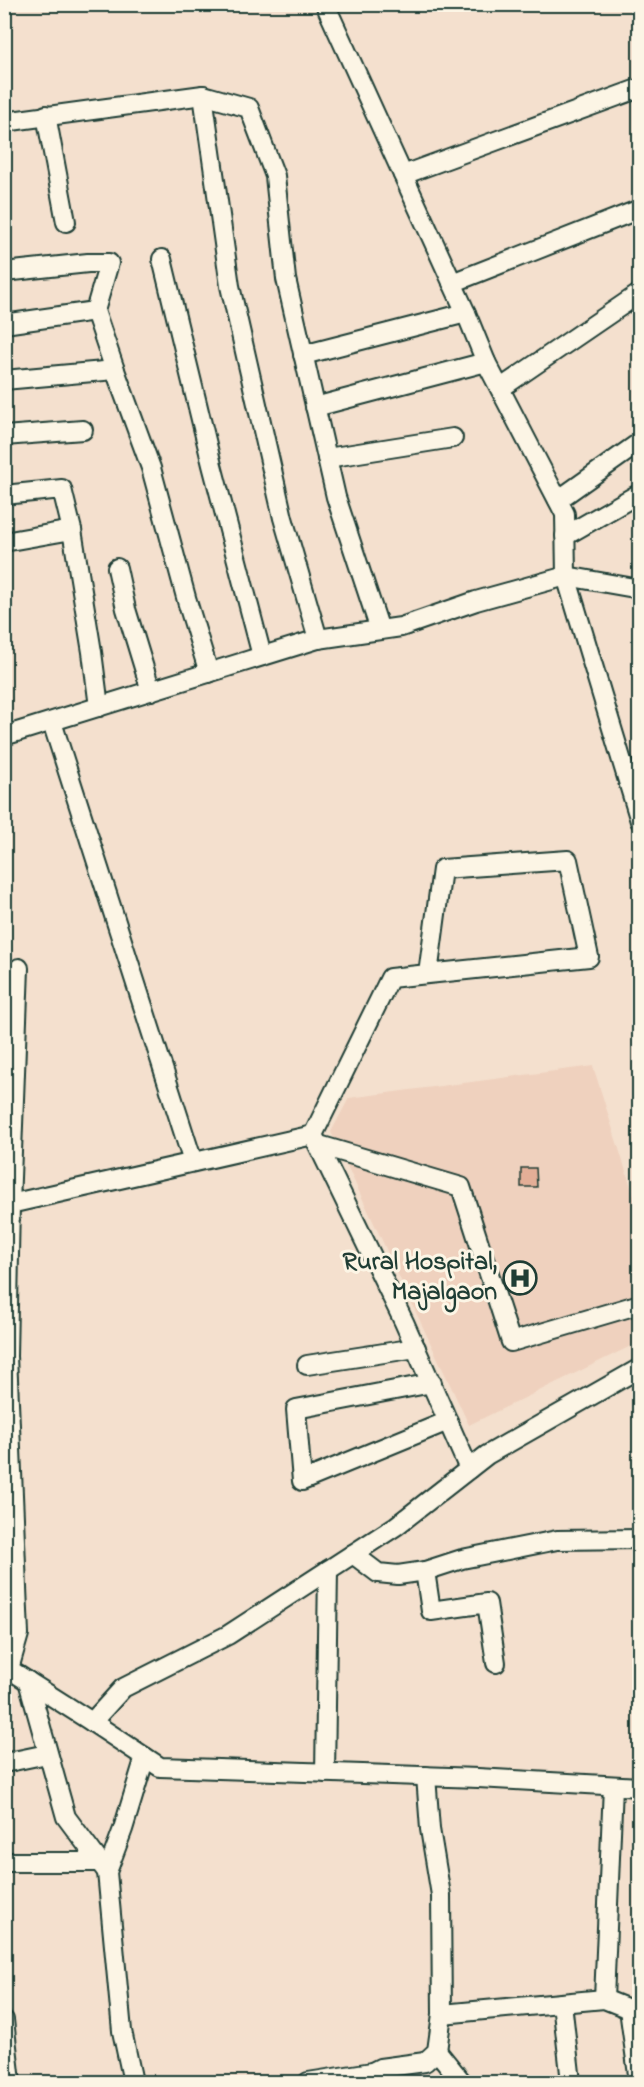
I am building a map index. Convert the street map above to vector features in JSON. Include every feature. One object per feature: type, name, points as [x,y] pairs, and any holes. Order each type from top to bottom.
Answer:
[{"type":"street","points":[[325,4],[466,313],[486,363],[565,514],[566,576],[639,821]]},
{"type":"street","points":[[403,175],[639,88]]},
{"type":"street","points":[[203,95],[230,286],[283,518],[318,639]]},
{"type":"street","points":[[4,122],[203,95],[249,108],[275,176],[286,279],[336,497],[380,630]]},
{"type":"street","points":[[46,115],[66,222]]},
{"type":"street","points":[[452,283],[639,208]]},
{"type":"street","points":[[162,259],[212,465],[262,656]]},
{"type":"street","points":[[4,272],[109,263],[95,310],[152,468],[187,601],[209,673]]},
{"type":"street","points":[[501,388],[639,293]]},
{"type":"street","points":[[4,324],[95,310]]},
{"type":"street","points":[[303,355],[466,313]]},
{"type":"street","points":[[315,407],[486,363]]},
{"type":"street","points":[[4,380],[115,370]]},
{"type":"street","points":[[4,436],[83,430]]},
{"type":"street","points":[[327,458],[453,438]]},
{"type":"street","points":[[558,500],[639,442]]},
{"type":"street","points":[[4,495],[62,489],[72,530],[99,707]]},
{"type":"street","points":[[566,536],[639,493]]},
{"type":"street","points":[[4,543],[72,530]]},
{"type":"street","points":[[117,568],[126,609],[151,691]]},
{"type":"street","points":[[4,736],[318,639],[401,627],[476,601],[566,576],[635,585]]},
{"type":"street","points":[[52,722],[193,1162]]},
{"type":"street","points":[[316,1140],[390,978],[428,974],[589,957],[568,860],[442,869],[428,974]]},
{"type":"street","points":[[19,968],[7,1267],[7,1356],[19,1634],[7,1667],[160,1767],[426,1776],[639,1787]]},
{"type":"street","points":[[316,1140],[416,1348],[469,1469]]},
{"type":"street","points":[[10,1204],[193,1162],[316,1140],[461,1186],[511,1342],[639,1304]]},
{"type":"street","points":[[307,1365],[416,1348]]},
{"type":"street","points":[[92,1722],[123,1688],[228,1635],[396,1526],[487,1455],[639,1368]]},
{"type":"street","points":[[432,1383],[296,1409],[302,1481],[448,1421]]},
{"type":"street","points":[[353,1554],[378,1573],[398,1575],[425,1571],[462,1559],[557,1540],[639,1539]]},
{"type":"street","points":[[325,1773],[328,1570]]},
{"type":"street","points":[[425,1571],[431,1611],[488,1603],[496,1663]]},
{"type":"street","points":[[28,1681],[66,1818],[103,1867],[122,2031],[133,2082]]},
{"type":"street","points":[[4,1763],[47,1754]]},
{"type":"street","points":[[103,1867],[123,1829],[145,1757]]},
{"type":"street","points":[[308,2082],[368,2077],[380,2068],[425,2062],[437,2051],[442,2014],[441,1894],[430,1828],[426,1776]]},
{"type":"street","points":[[604,1999],[613,1786]]},
{"type":"street","points":[[4,1862],[103,1867]]},
{"type":"street","points":[[442,2014],[604,1999],[634,2009],[639,2082]]},
{"type":"street","points":[[562,2003],[571,2082]]},
{"type":"street","points":[[4,2020],[11,2082]]},
{"type":"street","points":[[437,2051],[462,2082]]},
{"type":"shaded area","name":"Rural Hospital, Majalgaon","points":[[593,1066],[639,1213],[639,1342],[469,1425],[331,1132],[349,1098]]},
{"type":"building","points":[[521,1168],[536,1168],[537,1187],[521,1187]]},
{"type":"place","name":"Rural Hospital, Majalgaon","points":[[520,1278]]}]
